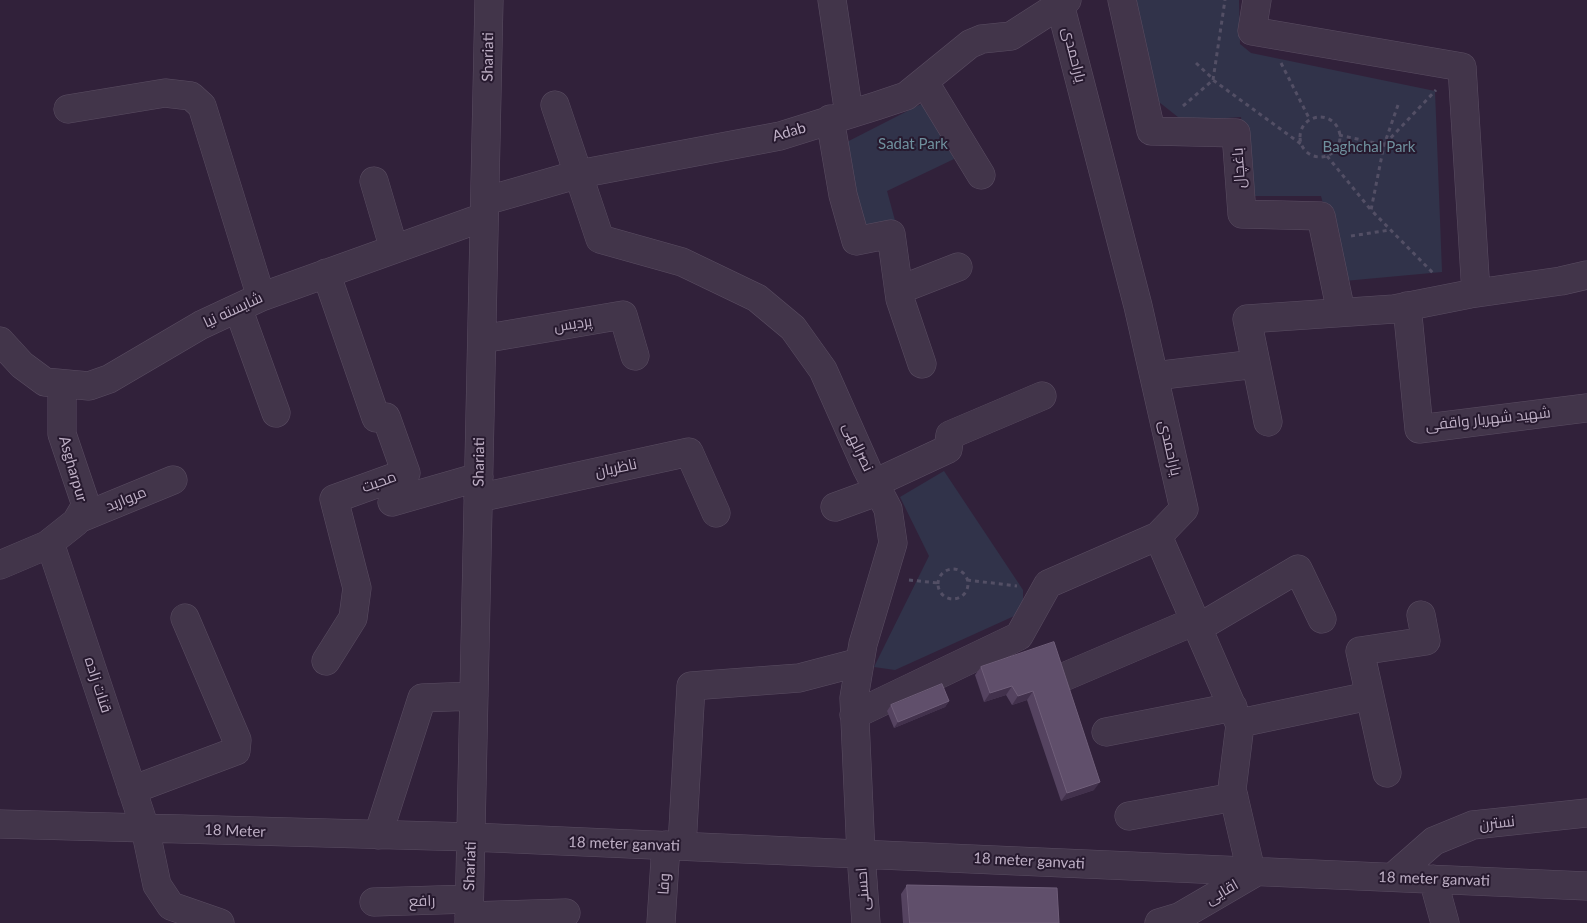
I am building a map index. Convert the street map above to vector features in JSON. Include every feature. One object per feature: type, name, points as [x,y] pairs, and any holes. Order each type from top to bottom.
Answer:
[{"type":"street","name":"Shariati","points":[[469,913],[489,0]]},
{"type":"street","points":[[832,0],[843,195],[856,241],[891,234],[899,290],[922,364]]},
{"type":"street","name":"باغچال","points":[[1122,0],[1151,131],[1236,133],[1242,214],[1321,216],[1341,312]]},
{"type":"street","points":[[1257,0],[1252,31],[1462,67],[1466,295]]},
{"type":"street","name":"Adab","points":[[484,209],[579,174],[780,136],[906,96],[925,83],[970,44],[982,39],[1011,36],[1063,3]]},
{"type":"street","name":"یاراحمدی","points":[[1063,3],[1066,25],[1154,376],[1184,509],[1158,536]]},
{"type":"street","points":[[925,83],[981,175]]},
{"type":"street","points":[[68,108],[165,93],[191,96],[202,106],[276,413]]},
{"type":"street","points":[[555,105],[579,174]]},
{"type":"street","name":"نصرالهی","points":[[579,174],[600,239],[682,262],[757,298],[793,328],[823,370],[888,510],[893,543],[863,644],[854,715],[861,854]]},
{"type":"street","points":[[374,181],[394,249]]},
{"type":"street","name":"شایسته نیا","points":[[0,341],[22,365],[45,382],[89,386],[109,379],[201,325],[249,302],[394,249],[484,209]]},
{"type":"street","points":[[899,290],[958,267]]},
{"type":"street","name":"محبت","points":[[326,273],[376,418],[386,417],[406,473],[334,499],[357,588],[353,618],[326,661]]},
{"type":"street","points":[[1268,422],[1247,319],[1406,306],[1561,281],[1587,275]]},
{"type":"street","name":"شهید شهریار واقفی","points":[[1406,306],[1419,429],[1587,408]]},
{"type":"street","name":"پردیس","points":[[482,339],[623,315],[635,356]]},
{"type":"street","points":[[1154,376],[1256,364]]},
{"type":"street","name":"Asgharpur","points":[[0,565],[50,542],[78,519],[86,505],[62,434],[62,385]]},
{"type":"street","points":[[835,507],[948,449],[950,435],[1042,396]]},
{"type":"street","name":"ناظریان","points":[[478,488],[689,452],[716,513]]},
{"type":"street","name":"مروارید","points":[[78,519],[173,480]]},
{"type":"street","name":"محبت","points":[[392,502],[478,488]]},
{"type":"street","points":[[854,715],[1019,636],[1048,584],[1158,536],[1236,715],[1232,789],[1254,871]]},
{"type":"street","name":"قنات زاده","points":[[50,542],[145,828],[157,885],[171,906],[220,923]]},
{"type":"street","points":[[1059,679],[1197,624],[1298,569],[1322,619]]},
{"type":"street","points":[[1386,773],[1360,652],[1426,641],[1421,615]]},
{"type":"street","points":[[132,790],[236,751],[237,740],[185,618]]},
{"type":"street","name":"وفا","points":[[661,923],[674,846],[691,686],[799,678],[860,662]]},
{"type":"street","points":[[378,834],[422,698],[474,696]]},
{"type":"street","points":[[1106,732],[1369,696]]},
{"type":"street","points":[[1129,816],[1234,797]]},
{"type":"street","name":"نسترن","points":[[1393,877],[1434,842],[1473,825],[1587,814]]},
{"type":"street","name":"18 Meter","points":[[0,824],[471,837]]},
{"type":"street","name":"18 meter ganvati","points":[[471,837],[1587,886]]},
{"type":"street","name":"احسنی","points":[[861,854],[866,923]]},
{"type":"street","name":"اقایی","points":[[1159,923],[1179,917],[1254,871]]},
{"type":"street","points":[[1433,879],[1445,923]]},
{"type":"street","name":"رافع","points":[[374,902],[469,913],[566,913]]},
{"type":"path","points":[[1196,63],[1213,80],[1224,0]]},
{"type":"path","points":[[1266,33],[1310,120]]},
{"type":"path","points":[[1384,145],[1459,66]]},
{"type":"path","points":[[1371,210],[1384,145],[1398,105]]},
{"type":"path","points":[[1323,118],[1329,120],[1334,124],[1339,135],[1337,148],[1321,158],[1309,154],[1300,144],[1301,130],[1310,120],[1323,118]]},
{"type":"path","points":[[1339,135],[1384,145]]},
{"type":"path","points":[[1327,156],[1371,210],[1390,230],[1466,295]]},
{"type":"path","points":[[1326,239],[1390,230]]},
{"type":"path","points":[[950,569],[963,572],[968,580],[968,585],[963,595],[954,599],[944,596],[938,588],[939,578],[950,569]]},
{"type":"path","points":[[968,580],[1021,587],[1048,584]]},
{"type":"green space","name":"Baghchal Park","points":[[1136,0],[1239,0],[1240,44],[1251,53],[1435,91],[1442,272],[1344,281],[1321,196],[1253,196],[1241,117],[1183,121],[1159,102]]},
{"type":"green space","name":"Sadat Park","points":[[929,100],[954,159],[887,191],[897,228],[862,229],[841,145]]},
{"type":"green space","points":[[944,471],[1023,590],[1023,612],[895,670],[874,667],[929,556],[900,497]]},
{"type":"building","points":[[1054,642],[1100,782],[1067,793],[1033,691],[1018,696],[1012,686],[990,693],[981,667]]},
{"type":"building","points":[[942,684],[949,701],[898,722],[891,705]]},
{"type":"building","points":[[907,885],[1057,888],[1059,923],[910,923]]}]
